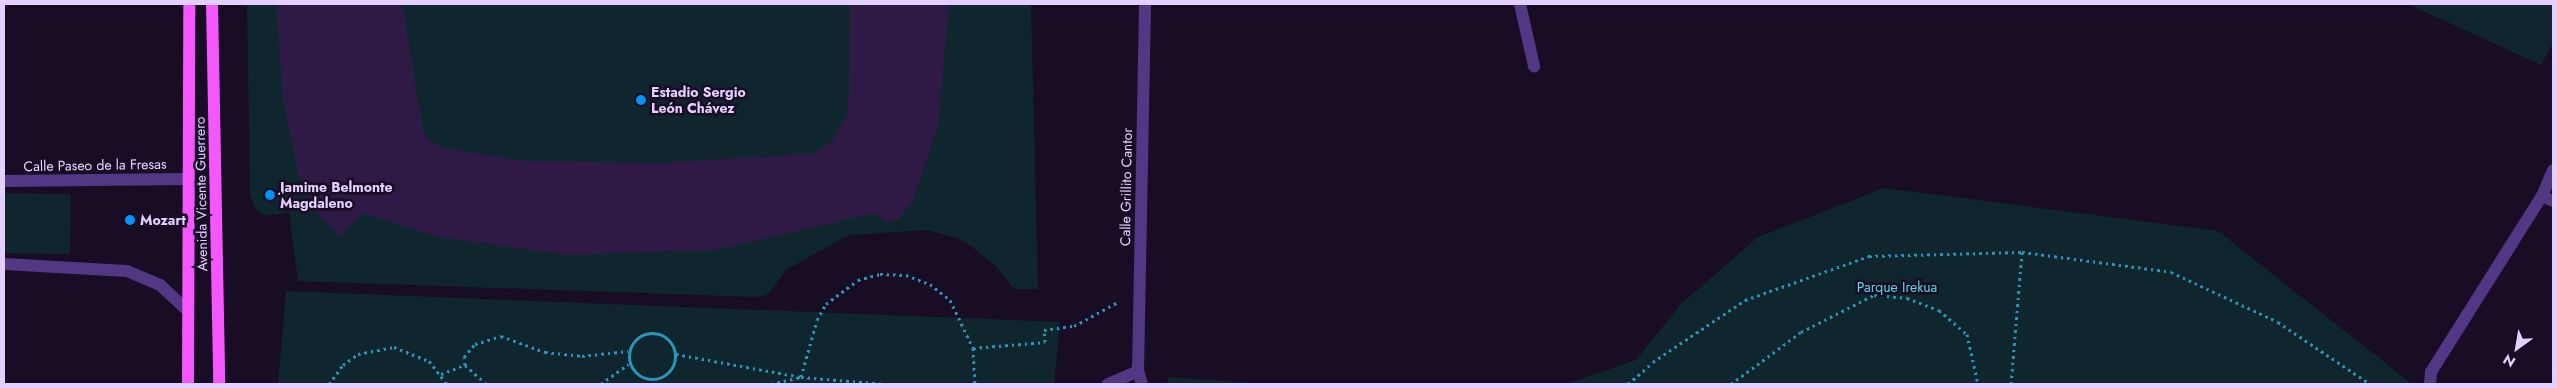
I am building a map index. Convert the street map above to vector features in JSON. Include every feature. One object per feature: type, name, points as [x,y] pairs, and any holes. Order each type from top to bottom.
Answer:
[{"type":"main road","name":"Avenida Vicente Guerrero","points":[[188,384],[187,179],[189,4]]},
{"type":"main road","name":"Avenida Vicente Guerrero","points":[[212,4],[220,384]]},
{"type":"street","name":"Calle Grillito Cantor","points":[[1142,384],[1138,372],[1145,4]]},
{"type":"street","points":[[1520,4],[1534,66]]},
{"type":"street","points":[[2430,384],[2431,372],[2548,198],[2553,170]]},
{"type":"street","name":"Calle Paseo de la Fresas","points":[[4,181],[187,179]]},
{"type":"street","points":[[4,264],[127,271],[160,285],[188,310]]},
{"type":"street","points":[[1108,384],[1138,372]]},
{"type":"path","points":[[1628,384],[1653,362],[1746,300],[1869,256],[2022,252],[2172,272],[2278,322],[2370,384]]},
{"type":"path","points":[[2011,384],[2022,252]]},
{"type":"path","points":[[801,377],[816,320],[826,304],[858,280],[880,274],[906,275],[930,284],[950,300],[973,348],[975,384]]},
{"type":"path","points":[[1731,384],[1801,332],[1874,295],[1907,298],[1939,310],[1967,334],[1978,384]]},
{"type":"path","points":[[973,348],[1044,342],[1044,330],[1074,326],[1119,301],[1139,299]]},
{"type":"path","points":[[647,332],[660,333],[671,341],[676,354],[673,367],[664,377],[651,380],[638,375],[629,364],[628,351],[635,338],[647,332]]},
{"type":"path","points":[[486,384],[465,365],[464,357],[476,344],[501,336],[545,352],[582,356],[628,351]]},
{"type":"path","points":[[329,384],[342,365],[375,348],[412,352],[442,374],[447,384]]},
{"type":"path","points":[[676,354],[801,377],[886,384]]},
{"type":"path","points":[[601,384],[629,364]]},
{"type":"path","points":[[442,374],[465,365]]},
{"type":"path","points":[[771,384],[801,377]]},
{"type":"green space","name":"Estadio Sergio León Chávez","points":[[247,4],[1031,4],[1038,289],[1014,289],[996,266],[963,240],[928,230],[849,235],[786,270],[767,295],[756,297],[298,281],[289,212],[265,216],[256,210],[250,195]]},
{"type":"green space","points":[[2408,4],[2553,4],[2553,43],[2541,65]]},
{"type":"green space","name":"Parque Irekua","points":[[1884,188],[2218,231],[2412,384],[1566,384],[1636,360],[1681,304],[1758,237]]},
{"type":"green space","points":[[4,193],[71,194],[70,254],[4,253]]},
{"type":"green space","points":[[286,291],[1060,322],[1054,384],[278,384]]},
{"type":"green space","points":[[1169,377],[1263,384],[1167,384]]},
{"type":"building","points":[[276,4],[402,4],[423,131],[430,141],[444,148],[525,161],[663,163],[815,153],[832,141],[848,113],[850,4],[949,4],[938,126],[913,201],[898,220],[886,223],[874,213],[717,250],[566,255],[438,237],[363,213],[340,237],[316,212],[298,172],[283,98]]},
{"type":"place","name":"Estadio Sergio León Chávez","points":[[641,100]]},
{"type":"place","name":"Jamime Belmonte Magdaleno","points":[[270,195]]},
{"type":"place","name":"Mozart","points":[[130,220]]}]
